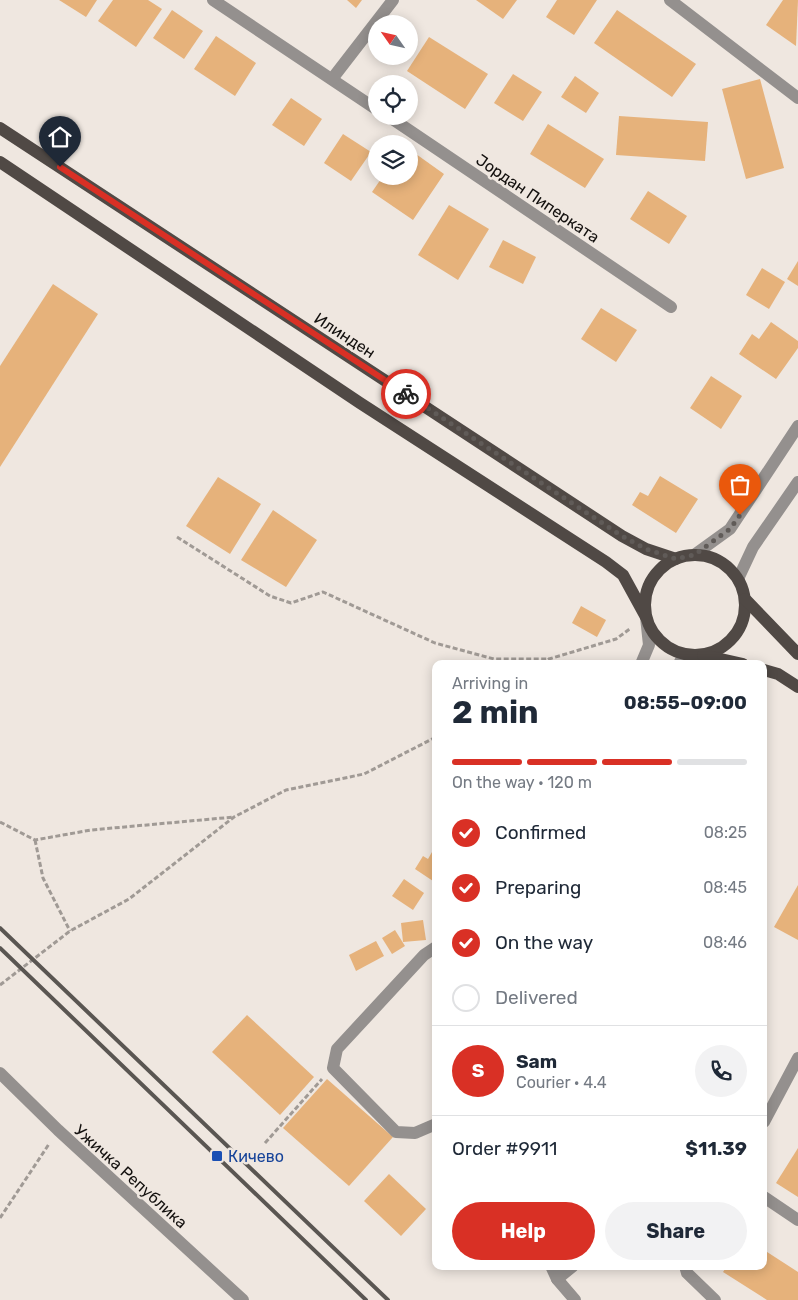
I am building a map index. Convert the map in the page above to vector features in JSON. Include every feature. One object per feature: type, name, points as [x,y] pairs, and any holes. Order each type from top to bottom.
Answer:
[{"type":"main road","name":"Илинден","points":[[0,128],[622,536],[646,549],[676,559]]},
{"type":"main road","points":[[0,162],[360,403],[606,562],[623,575],[656,637],[682,659],[718,650],[735,635],[744,614],[745,599],[738,579],[730,569],[719,561],[694,555],[676,559],[664,566],[651,582],[645,602],[646,617]]},
{"type":"main road","points":[[745,599],[798,654]]},
{"type":"main road","points":[[703,655],[724,660]]},
{"type":"main road","points":[[767,671],[778,674],[798,687]]},
{"type":"street","points":[[213,0],[368,104]]},
{"type":"street","points":[[332,79],[393,0]]},
{"type":"street","points":[[670,0],[798,98]]},
{"type":"street","name":"Јордан Пиперката","points":[[401,125],[671,306]]},
{"type":"street","points":[[694,555],[730,529],[798,426]]},
{"type":"street","points":[[738,579],[754,547],[798,482]]},
{"type":"street","points":[[643,660],[649,645],[646,617]]},
{"type":"street","points":[[432,950],[424,955],[337,1049],[333,1068],[396,1132],[415,1133],[432,1126]]},
{"type":"street","points":[[767,1116],[798,1058]]},
{"type":"street","name":"Ужичка Република","points":[[0,1073],[58,1130],[243,1300]]},
{"type":"street","points":[[767,1199],[798,1220]]},
{"type":"street","points":[[553,1270],[557,1278],[575,1300]]},
{"type":"street","points":[[557,1278],[568,1270]]},
{"type":"street","points":[[686,1270],[715,1300]]},
{"type":"path","points":[[178,537],[270,596],[292,603],[323,592],[436,643],[494,659],[549,659],[616,640],[646,617]]},
{"type":"path","points":[[0,985],[70,931],[129,899],[234,817],[286,790],[364,774],[432,740]]},
{"type":"path","points":[[0,822],[35,840],[91,830],[234,817]]},
{"type":"path","points":[[35,840],[43,878],[70,931]]},
{"type":"path","points":[[265,1143],[333,1068]]},
{"type":"path","points":[[0,1218],[58,1130]]},
{"type":"building","points":[[59,0],[97,0],[86,17]]},
{"type":"building","points":[[113,0],[148,0],[162,9],[136,47],[98,21]]},
{"type":"building","points":[[347,0],[362,0],[356,8]]},
{"type":"building","points":[[476,0],[517,0],[503,19]]},
{"type":"building","points":[[557,0],[597,0],[574,35],[546,17]]},
{"type":"building","points":[[783,0],[798,0],[796,46],[766,25]]},
{"type":"building","points":[[172,10],[203,31],[184,59],[153,38]]},
{"type":"building","points":[[617,10],[696,64],[672,97],[594,43]]},
{"type":"building","points":[[216,36],[256,63],[235,96],[194,69]]},
{"type":"building","points":[[429,37],[488,74],[465,109],[418,78],[418,75],[413,75],[407,71],[411,65],[418,65],[418,54]]},
{"type":"building","points":[[513,74],[542,92],[523,121],[494,103]]},
{"type":"building","points":[[575,76],[599,93],[586,113],[561,97]]},
{"type":"building","points":[[760,79],[784,168],[746,179],[722,89]]},
{"type":"building","points":[[291,98],[322,119],[304,146],[272,125]]},
{"type":"building","points":[[619,116],[708,122],[705,161],[616,155]]},
{"type":"building","points":[[548,124],[604,159],[585,188],[530,154]]},
{"type":"building","points":[[343,134],[368,150],[368,156],[351,181],[324,163]]},
{"type":"building","points":[[418,155],[444,174],[413,220],[372,192],[377,185],[418,185]]},
{"type":"building","points":[[648,191],[687,216],[669,244],[630,219]]},
{"type":"building","points":[[449,205],[489,229],[458,280],[418,255]]},
{"type":"building","points":[[503,240],[536,257],[523,284],[489,267]]},
{"type":"building","points":[[798,261],[798,286],[787,279]]},
{"type":"building","points":[[762,268],[785,282],[769,309],[746,295]]},
{"type":"building","points":[[53,284],[98,314],[0,467],[0,366]]},
{"type":"building","points":[[601,308],[637,330],[616,362],[581,339]]},
{"type":"building","points":[[771,322],[798,341],[798,348],[776,379],[739,354],[752,334],[759,339]]},
{"type":"building","points":[[711,376],[742,396],[721,429],[690,408]]},
{"type":"building","points":[[660,476],[698,499],[676,533],[632,505],[640,492],[648,496]]},
{"type":"building","points":[[218,477],[261,504],[230,554],[186,526]]},
{"type":"building","points":[[273,510],[317,540],[286,587],[241,560]]},
{"type":"building","points":[[581,606],[606,620],[597,637],[572,623]]},
{"type":"building","points":[[432,852],[432,880],[415,869],[423,856],[428,859]]},
{"type":"building","points":[[404,879],[424,893],[413,910],[392,896]]},
{"type":"building","points":[[798,885],[798,940],[774,927]]},
{"type":"building","points":[[423,920],[426,940],[403,942],[401,923]]},
{"type":"building","points":[[395,930],[405,946],[392,954],[382,938]]},
{"type":"building","points":[[376,941],[384,956],[356,971],[349,955]]},
{"type":"building","points":[[247,1015],[314,1077],[280,1115],[212,1052]]},
{"type":"building","name":"Кичево","points":[[327,1079],[393,1137],[349,1186],[283,1128]]},
{"type":"building","points":[[798,1148],[798,1197],[776,1183]]},
{"type":"building","points":[[389,1174],[426,1209],[401,1236],[364,1201]]},
{"type":"building","points":[[767,1252],[798,1272],[798,1300],[767,1300],[723,1272],[724,1270],[767,1270]]},
{"type":"railway","points":[[0,928],[388,1300]]},
{"type":"railway","points":[[0,948],[366,1300]]},
{"type":"way so far","points":[[406,394],[622,536],[646,549],[676,559],[694,555],[730,529],[740,515]]},
{"type":"place","name":"Кичево","points":[[217,1156]]},
{"type":"route","points":[[60,167],[406,394]]}]
